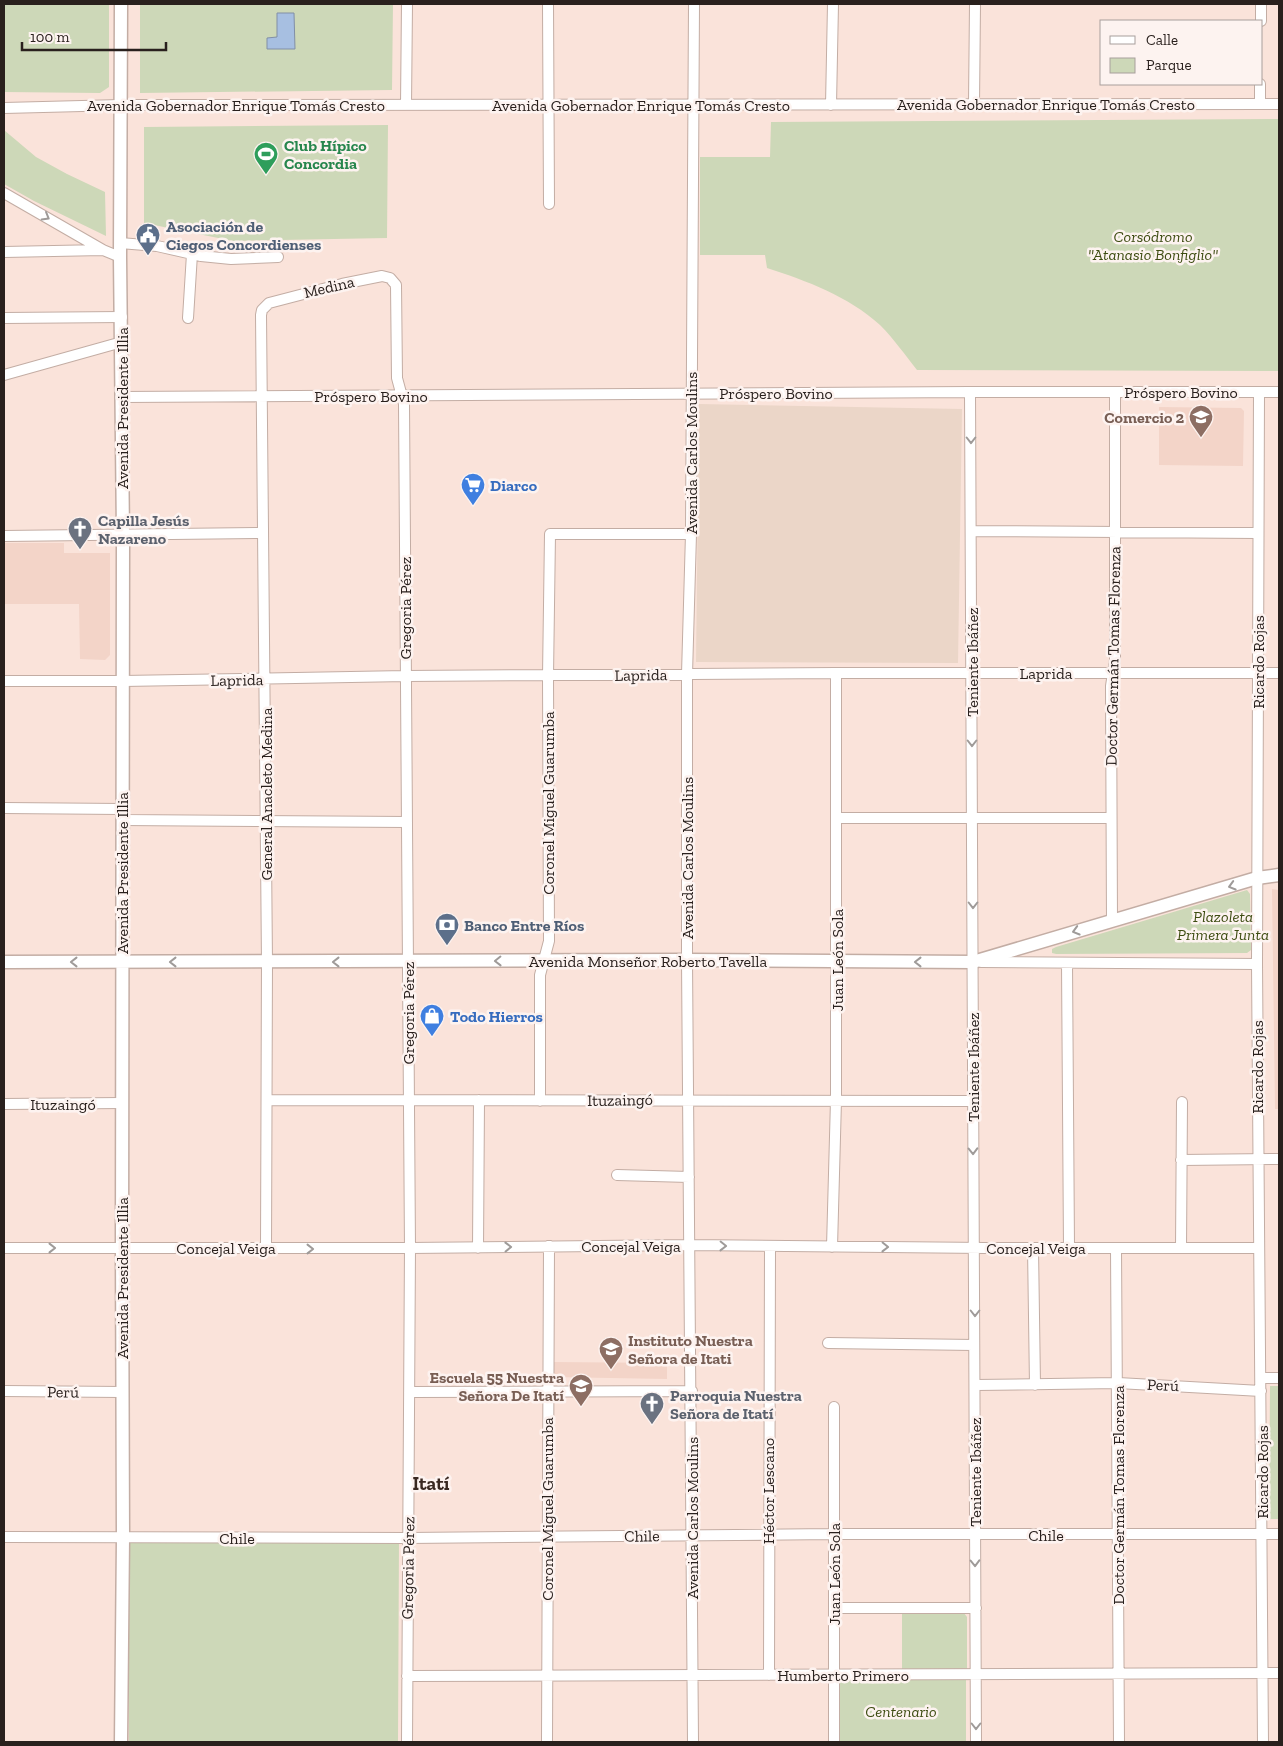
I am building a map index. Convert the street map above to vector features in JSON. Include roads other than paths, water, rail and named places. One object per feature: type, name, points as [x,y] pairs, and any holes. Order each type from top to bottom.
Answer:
[{"type":"main road","name":"Avenida Presidente Illia","points":[[120,1742],[123,1538],[122,815],[124,535],[120,257],[121,4]]},
{"type":"main road","name":"Avenida Monseñor Roberto Tavella","points":[[4,962],[687,960],[973,962],[1257,878],[1279,875]]},
{"type":"street","points":[[406,105],[407,4]]},
{"type":"street","points":[[548,4],[549,204]]},
{"type":"street","name":"Avenida Carlos Moulins","points":[[693,1742],[692,1391],[687,960],[687,674],[691,534],[694,4]]},
{"type":"street","points":[[831,105],[833,4]]},
{"type":"street","points":[[974,104],[975,4]]},
{"type":"street","points":[[1261,4],[1261,20]]},
{"type":"street","points":[[1260,85],[1260,104]]},
{"type":"street","name":"Avenida Gobernador Enrique Tomás Cresto","points":[[4,108],[121,105],[1279,104]]},
{"type":"street","points":[[4,193],[103,250],[120,257]]},
{"type":"street","points":[[120,243],[157,246],[192,254],[231,259],[278,257]]},
{"type":"street","points":[[4,252],[103,250]]},
{"type":"street","points":[[188,318],[192,254]]},
{"type":"street","name":"Medina","points":[[262,310],[269,303],[302,293],[382,276],[390,278],[396,285]]},
{"type":"street","name":"Gregoria Pérez","points":[[396,285],[397,378],[404,404],[410,1248],[407,1742]]},
{"type":"street","name":"General Anacleto Medina","points":[[262,310],[267,962],[266,1249]]},
{"type":"street","points":[[4,318],[122,317]]},
{"type":"street","points":[[4,375],[122,342]]},
{"type":"street","name":"Teniente Ibáñez","points":[[970,392],[974,1345],[976,1385],[976,1742]]},
{"type":"street","name":"Doctor Germán Tomas Florenza","points":[[1112,921],[1111,686],[1115,660],[1115,392]]},
{"type":"street","name":"Ricardo Rojas","points":[[1259,392],[1257,964],[1263,1742]]},
{"type":"street","name":"Próspero Bovino","points":[[122,397],[1279,392]]},
{"type":"street","points":[[971,531],[1258,533]]},
{"type":"street","points":[[4,536],[263,533]]},
{"type":"street","name":"Coronel Miguel Guarumba","points":[[540,1101],[540,976],[548,941],[550,534],[691,534]]},
{"type":"street","name":"Laprida","points":[[4,681],[265,680],[406,676],[836,673],[1279,673]]},
{"type":"street","name":"Juan León Sola","points":[[832,1247],[837,961],[836,673]]},
{"type":"street","points":[[4,808],[266,822],[406,822]]},
{"type":"street","points":[[837,818],[1111,818]]},
{"type":"street","points":[[973,962],[1257,964]]},
{"type":"street","points":[[1067,963],[1069,1248]]},
{"type":"street","name":"Ituzaingó","points":[[267,1100],[540,1101],[689,1099],[973,1101]]},
{"type":"street","points":[[478,1248],[479,1100]]},
{"type":"street","points":[[1181,1248],[1182,1102]]},
{"type":"street","name":"Ituzaingó","points":[[4,1104],[122,1104]]},
{"type":"street","points":[[1181,1160],[1279,1159]]},
{"type":"street","points":[[617,1175],[689,1177]]},
{"type":"street","name":"Concejal Veiga","points":[[4,1248],[266,1249],[690,1245],[1259,1248]]},
{"type":"street","name":"Coronel Miguel Guarumba","points":[[547,1742],[549,1246]]},
{"type":"street","name":"Héctor Lescano","points":[[769,1675],[770,1246]]},
{"type":"street","points":[[1033,1248],[1036,1385]]},
{"type":"street","name":"Doctor Germán Tomas Florenza","points":[[1116,1248],[1119,1742]]},
{"type":"street","points":[[828,1343],[974,1345]]},
{"type":"street","points":[[1261,1378],[1279,1378]]},
{"type":"street","name":"Perú","points":[[976,1385],[1118,1383],[1261,1391]]},
{"type":"street","name":"Perú","points":[[4,1391],[122,1392]]},
{"type":"street","points":[[409,1392],[692,1391]]},
{"type":"street","name":"Juan León Sola","points":[[834,1407],[834,1742]]},
{"type":"street","name":"Chile","points":[[4,1537],[408,1538],[833,1534],[1279,1534]]},
{"type":"street","points":[[834,1608],[976,1608]]},
{"type":"street","name":"Humberto Primero","points":[[407,1676],[1279,1674]]},
{"type":"water","points":[[277,13],[294,13],[295,49],[267,49],[267,38],[277,37]]},
{"type":"place","name":"Club Hípico Concordia","points":[[266,175]]},
{"type":"place","name":"Asociación de Ciegos Concordienses","points":[[148,256]]},
{"type":"place","name":"Comercio 2","points":[[1201,438]]},
{"type":"place","name":"Diarco","points":[[473,506]]},
{"type":"place","name":"Capilla Jesús Nazareno","points":[[80,550]]},
{"type":"place","name":"Banco Entre Ríos","points":[[447,946]]},
{"type":"place","name":"Todo Hierros","points":[[432,1037]]},
{"type":"place","name":"Instituto Nuestra Señora de Itati","points":[[611,1370]]},
{"type":"place","name":"Escuela 55 Nuestra Señora De Itatí","points":[[581,1407]]},
{"type":"place","name":"Parroquia Nuestra Señora de Itatí","points":[[652,1425]]},
{"type":"district","name":"Itatí","points":[[431,1483]]},
{"type":"park label","name":"Corsódromo \"Atanasio Bonfiglio\"","points":[[1153,245]]},
{"type":"park label","name":"Plazoleta Primera Junta","points":[[1223,925]]},
{"type":"park label","name":"Centenario","points":[[901,1711]]}]
